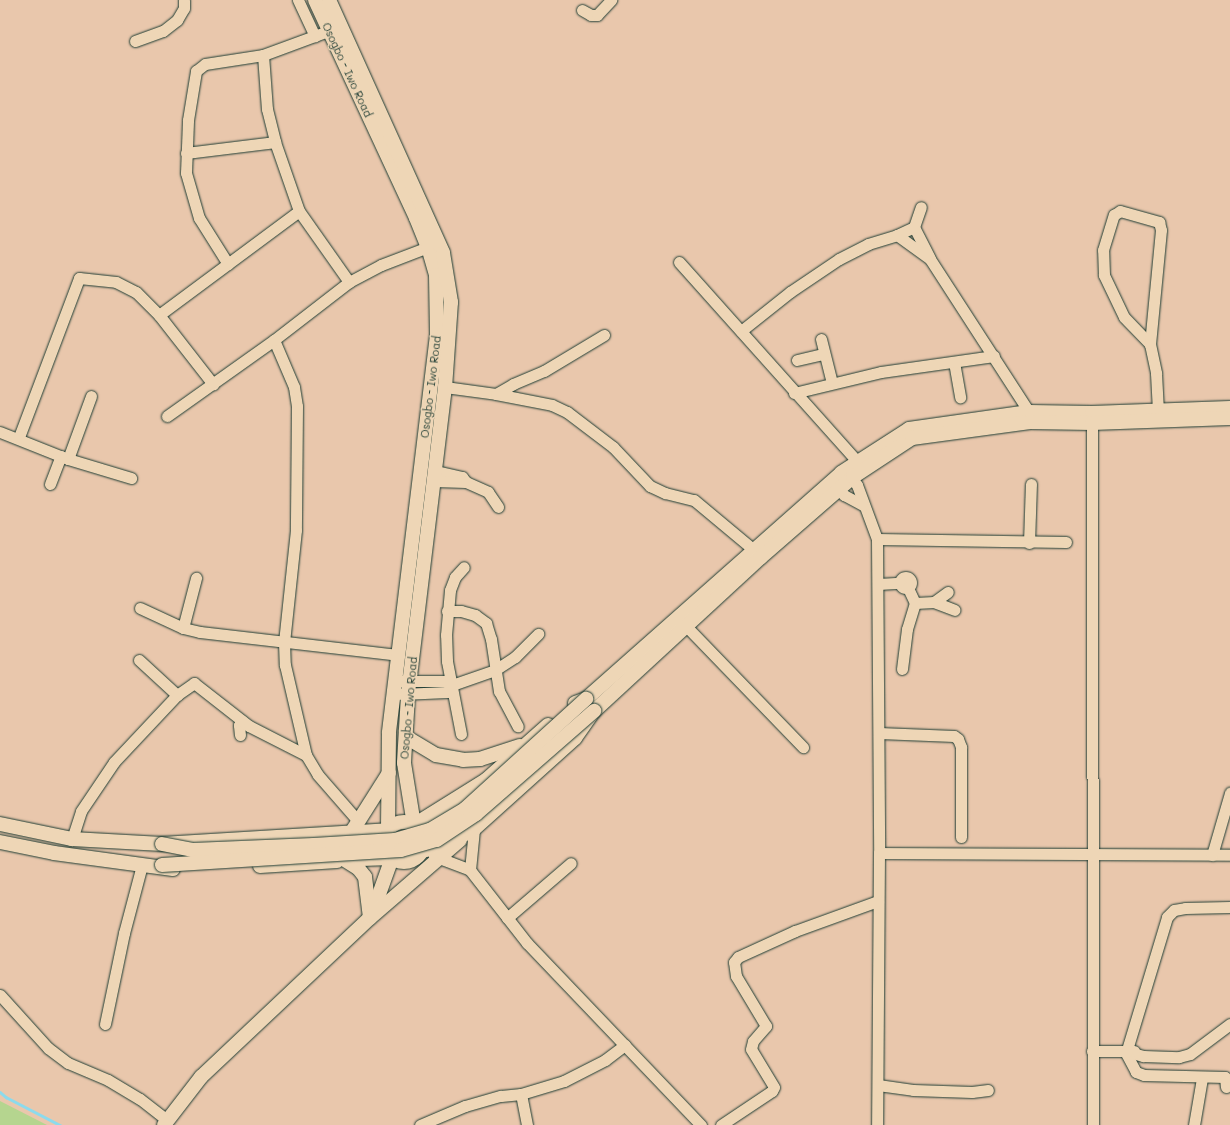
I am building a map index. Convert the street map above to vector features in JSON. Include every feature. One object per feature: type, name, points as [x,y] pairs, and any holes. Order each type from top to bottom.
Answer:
[{"type":"main road","name":"Osogbo - Iwo Road","points":[[315,0],[428,247],[436,275],[437,335],[389,733],[388,830]]},
{"type":"main road","name":"Osogbo - Iwo Road","points":[[329,0],[443,253],[451,302],[445,387],[409,688],[404,763],[414,825]]},
{"type":"main road","points":[[852,469],[912,438],[1030,422],[1092,418],[1158,410],[1230,408]]},
{"type":"main road","points":[[0,842],[54,853],[142,865],[162,866],[402,850],[437,840],[476,814],[594,711],[852,469],[909,429],[1029,412],[1092,418],[1230,418]]},
{"type":"main road","points":[[162,844],[193,850],[314,845],[394,840],[430,830],[465,809],[754,550],[835,486]]},
{"type":"main road","points":[[414,825],[481,784],[573,704],[586,699]]},
{"type":"main road","points":[[166,1122],[201,1077],[370,918],[575,738],[594,711]]},
{"type":"main road","points":[[406,737],[436,755],[463,760],[480,759],[525,745]]},
{"type":"main road","points":[[357,829],[389,774]]},
{"type":"main road","points":[[0,824],[72,839],[162,844],[357,829],[388,830],[400,822],[414,825],[422,834],[421,851],[424,872]]},
{"type":"main road","points":[[357,829],[365,848],[360,859]]},
{"type":"main road","points":[[370,918],[392,858],[384,844],[388,830]]},
{"type":"main road","points":[[162,866],[178,870],[191,870],[360,859],[392,858],[408,861],[421,851],[470,831]]},
{"type":"main road","points":[[345,860],[358,868],[365,877],[370,918]]},
{"type":"street","points":[[135,41],[163,31],[177,20],[184,8],[184,0]]},
{"type":"street","points":[[298,0],[315,36]]},
{"type":"street","points":[[582,10],[591,15],[598,15],[611,0]]},
{"type":"street","points":[[228,264],[199,218],[192,200],[186,173],[186,153],[191,90],[199,67],[263,55],[328,30]]},
{"type":"street","points":[[263,55],[267,109],[275,142],[299,211],[349,282]]},
{"type":"street","points":[[186,153],[275,142]]},
{"type":"street","points":[[740,331],[790,292],[839,259],[868,244],[897,235],[914,227],[921,207]]},
{"type":"street","points":[[159,315],[299,211]]},
{"type":"street","points":[[1150,344],[1124,317],[1104,275],[1103,250],[1114,215],[1120,211],[1159,222],[1160,225],[1150,344],[1156,373],[1158,410]]},
{"type":"street","points":[[914,227],[930,259],[1029,412]]},
{"type":"street","points":[[897,235],[930,259]]},
{"type":"street","points":[[167,416],[274,340],[349,282],[381,265],[428,247]]},
{"type":"street","points":[[679,262],[794,393],[852,469],[863,505],[874,525],[877,539],[879,733],[877,1125]]},
{"type":"street","points":[[19,437],[76,280],[83,277],[128,286],[159,315],[213,384]]},
{"type":"street","points":[[496,394],[550,368],[604,334]]},
{"type":"street","points":[[821,339],[823,354],[832,383]]},
{"type":"street","points":[[274,340],[294,388],[297,406],[296,530],[284,642],[285,665],[306,755],[318,775],[357,829]]},
{"type":"street","points":[[797,360],[823,354]]},
{"type":"street","points":[[794,393],[881,372],[994,356]]},
{"type":"street","points":[[954,362],[960,397]]},
{"type":"street","points":[[445,387],[496,394],[552,405],[567,412],[613,447],[650,486],[665,493],[694,500],[754,550]]},
{"type":"street","points":[[50,484],[64,458],[91,396]]},
{"type":"street","points":[[1092,418],[1094,854],[1092,1051],[1093,1125]]},
{"type":"street","points":[[0,432],[19,437],[64,458],[131,478]]},
{"type":"street","points":[[435,476],[466,482],[488,492],[498,507]]},
{"type":"street","points":[[1029,542],[1030,484]]},
{"type":"street","points":[[835,486],[863,505]]},
{"type":"street","points":[[877,539],[1066,542]]},
{"type":"street","points":[[461,734],[447,661],[447,611],[450,590],[455,577],[464,567]]},
{"type":"street","points":[[183,628],[196,578]]},
{"type":"street","points":[[878,584],[904,585],[915,602],[907,629],[902,669]]},
{"type":"street","points":[[934,602],[948,592]]},
{"type":"street","points":[[915,602],[934,602],[955,610]]},
{"type":"street","points":[[140,608],[183,628],[284,642],[398,655]]},
{"type":"street","points":[[447,611],[462,611],[475,615],[486,623],[492,640],[494,670],[505,703],[518,726]]},
{"type":"street","points":[[685,625],[803,747]]},
{"type":"street","points":[[394,687],[447,692],[452,685],[494,670],[515,657],[538,634]]},
{"type":"street","points":[[139,660],[177,696]]},
{"type":"street","points":[[72,839],[81,811],[114,762],[177,696],[191,684],[197,683],[246,724],[306,755]]},
{"type":"street","points":[[879,733],[954,736],[958,739],[961,748],[961,837]]},
{"type":"street","points":[[1212,855],[1230,793]]},
{"type":"street","points":[[470,831],[470,870]]},
{"type":"street","points":[[421,851],[470,870],[507,918],[565,985],[625,1045],[701,1125]]},
{"type":"street","points":[[879,853],[1230,855]]},
{"type":"street","points":[[507,918],[571,863]]},
{"type":"street","points":[[105,1024],[124,933],[142,865]]},
{"type":"street","points":[[721,1125],[772,1091],[774,1088],[750,1044],[766,1026],[736,976],[734,962],[742,953],[878,901]]},
{"type":"street","points":[[1226,1087],[1225,1077],[1202,1078],[1144,1075],[1136,1072],[1128,1052],[1167,917],[1174,910],[1185,908],[1230,907]]},
{"type":"street","points":[[0,995],[48,1048],[68,1062],[108,1080],[140,1099],[166,1122]]},
{"type":"street","points":[[1092,1051],[1128,1052],[1159,1057],[1179,1057],[1190,1054],[1230,1024]]},
{"type":"street","points":[[420,1125],[465,1106],[501,1096],[522,1094],[586,1071],[625,1045]]},
{"type":"street","points":[[1194,1125],[1202,1078]]},
{"type":"street","points":[[878,1085],[921,1090],[972,1092],[988,1090]]},
{"type":"street","points":[[522,1094],[527,1125]]},
{"type":"green space","points":[[0,1101],[47,1125],[0,1125]]},
{"type":"waterway","points":[[0,1092],[6,1097],[60,1125]]}]
